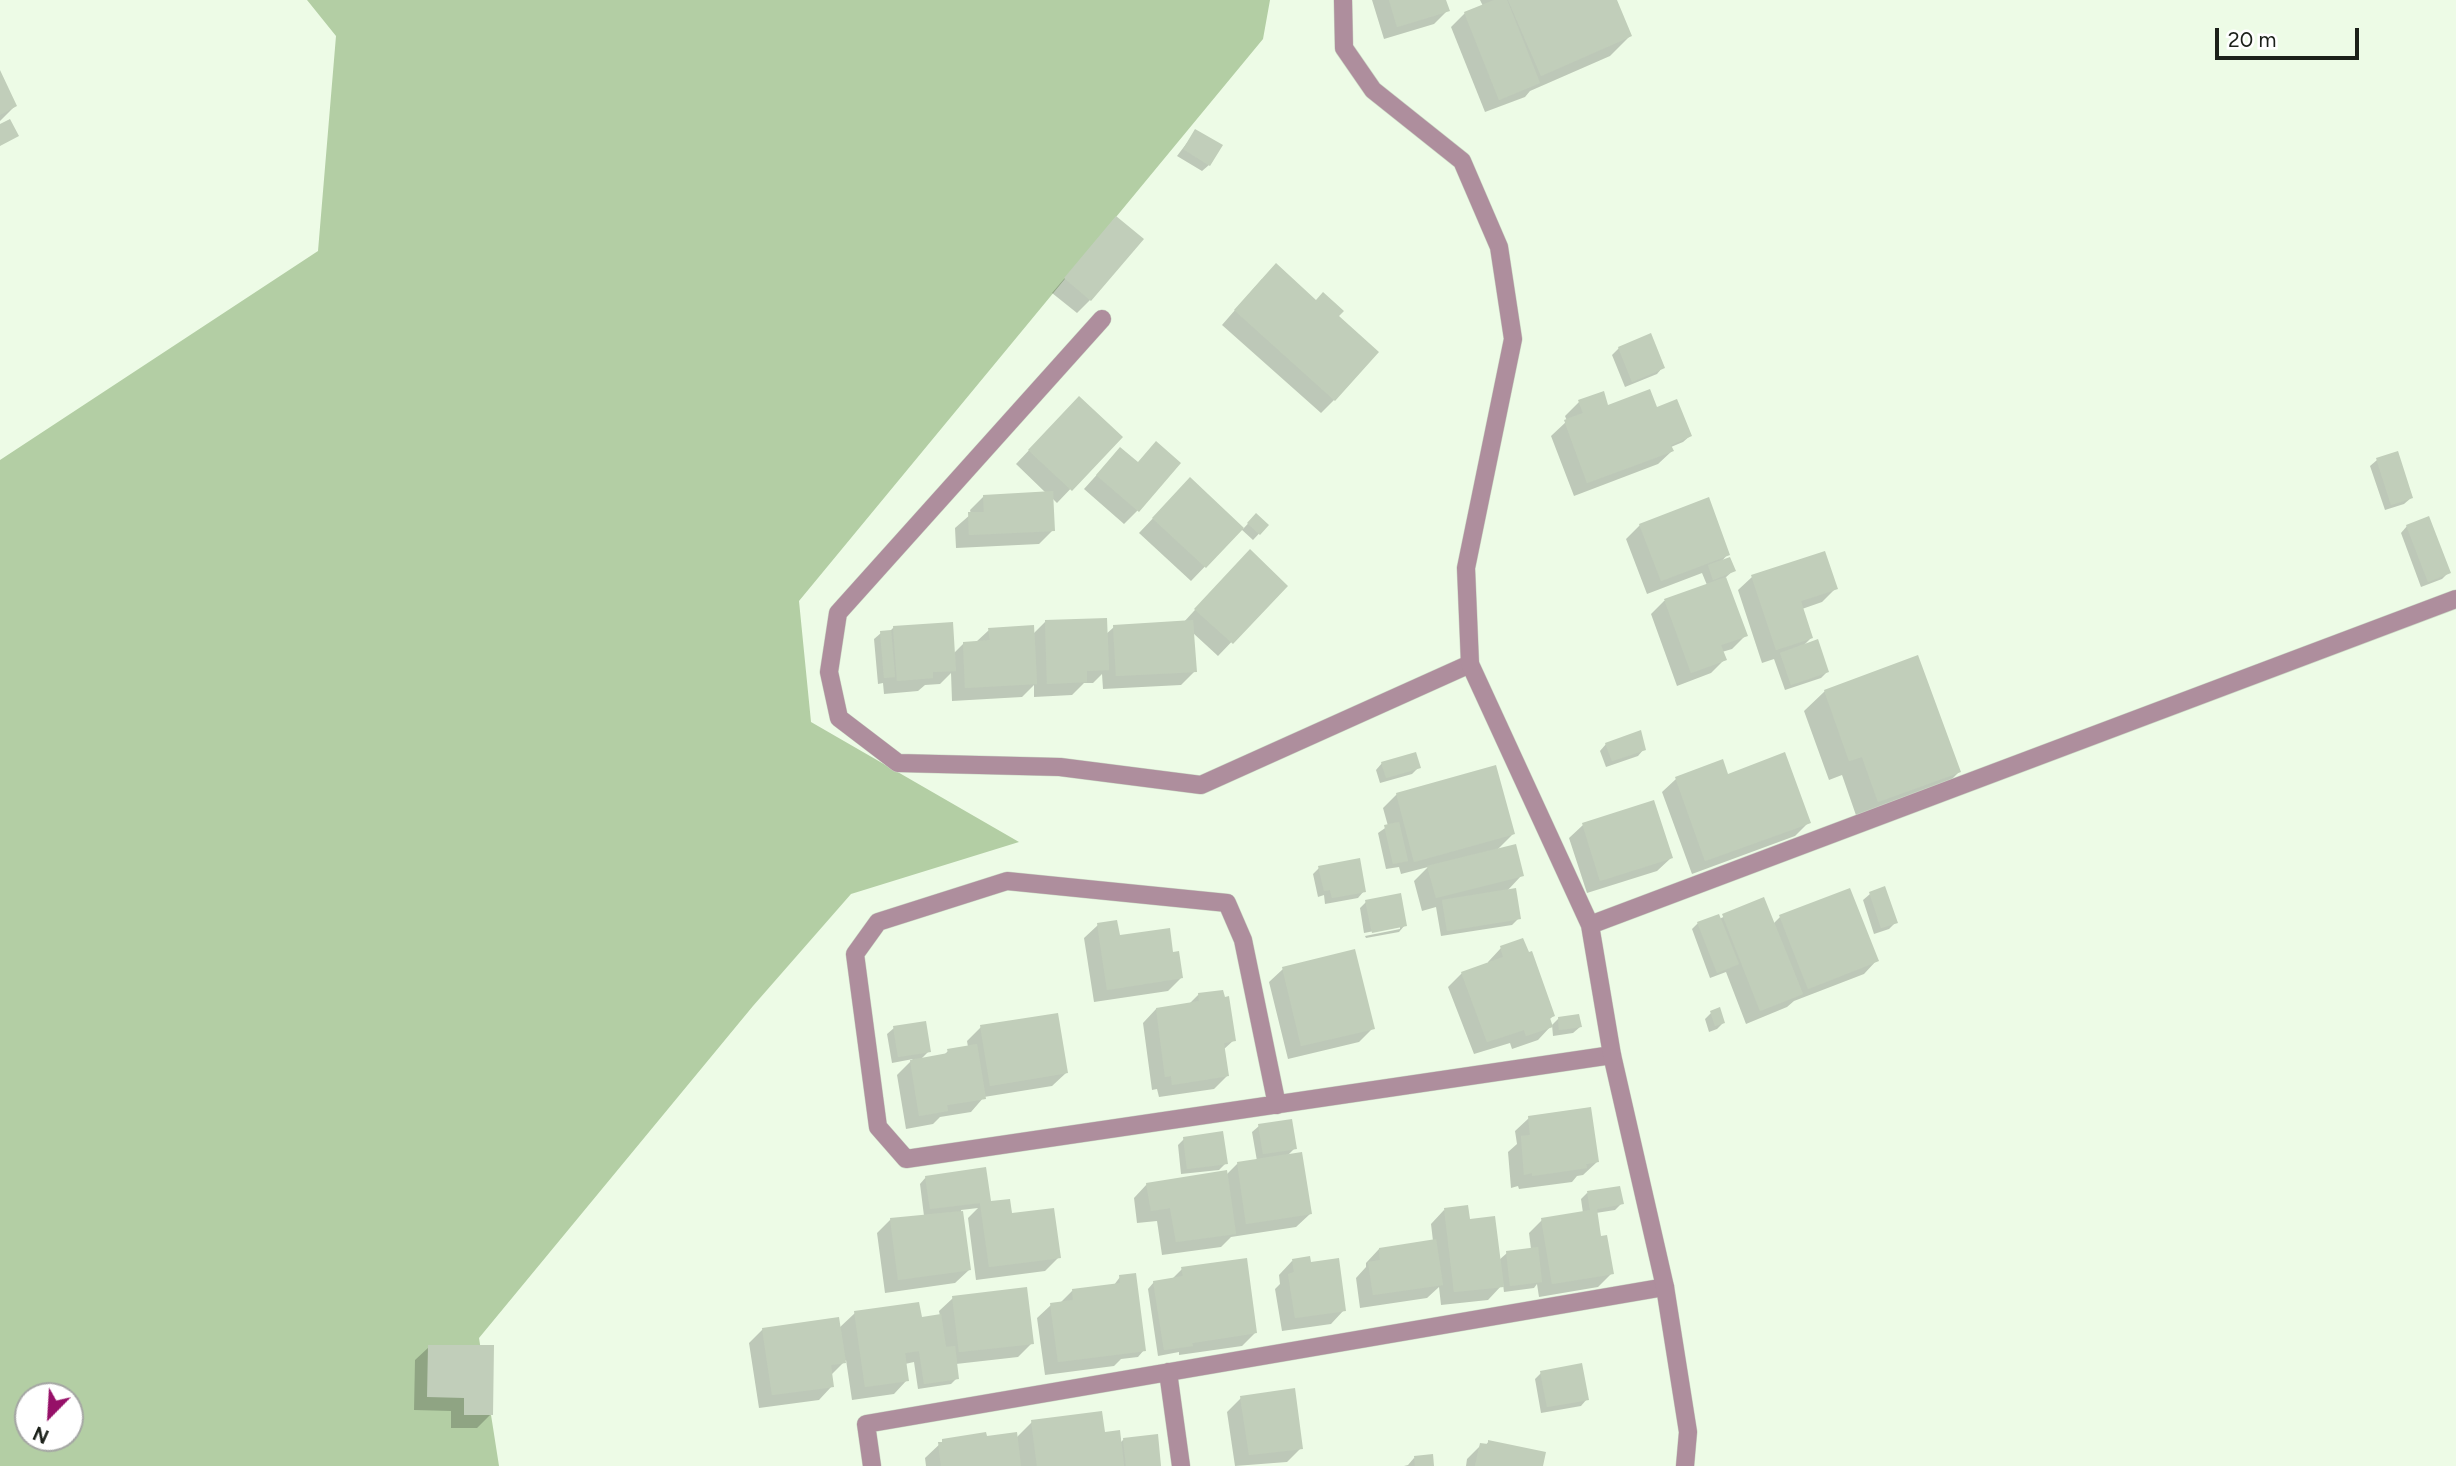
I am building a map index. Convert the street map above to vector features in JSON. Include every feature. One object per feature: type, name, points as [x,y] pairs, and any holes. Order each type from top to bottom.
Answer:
[{"type":"street","points":[[1343,0],[1344,48],[1373,90],[1462,161],[1499,247],[1513,339],[1466,568],[1470,664],[1590,925],[1612,1055],[1665,1287],[1688,1432],[1685,1466]]},
{"type":"street","points":[[1102,318],[838,613],[829,672],[839,718],[898,763],[1060,767],[1201,785],[1470,664]]},
{"type":"street","points":[[1590,925],[2456,599]]},
{"type":"street","points":[[1277,1105],[1243,940],[1227,904],[1007,881],[878,922],[855,954],[878,1127],[906,1158],[1277,1105],[1612,1055]]},
{"type":"street","points":[[872,1466],[866,1424],[1665,1287]]},
{"type":"street","points":[[1168,1372],[1181,1466]]},
{"type":"green space","points":[[307,0],[1270,0],[1263,39],[799,601],[811,722],[1019,842],[851,894],[753,1006],[479,1338],[499,1466],[0,1466],[0,460],[318,251],[336,36]]},
{"type":"building","points":[[1389,0],[1446,0],[1450,11],[1397,27]]},
{"type":"building","points":[[1494,0],[1507,0],[1540,83],[1499,100],[1464,12]]},
{"type":"building","points":[[1508,0],[1617,0],[1632,36],[1541,76]]},
{"type":"building","points":[[0,70],[17,106],[0,115]]},
{"type":"building","points":[[10,119],[19,136],[0,146],[0,124]]},
{"type":"building","points":[[1195,129],[1223,145],[1210,166],[1183,149]]},
{"type":"building","points":[[1116,216],[1144,239],[1091,301],[1064,278]]},
{"type":"building","points":[[1276,263],[1316,300],[1323,292],[1344,311],[1339,316],[1379,352],[1335,401],[1234,310]]},
{"type":"building","points":[[1651,333],[1665,368],[1632,382],[1618,347]]},
{"type":"building","points":[[1650,389],[1657,407],[1677,399],[1692,436],[1671,445],[1674,451],[1587,483],[1564,420],[1583,413],[1578,400],[1604,391],[1608,405]]},
{"type":"building","points":[[1079,396],[1123,437],[1072,491],[1028,450]]},
{"type":"building","points":[[1156,441],[1181,463],[1139,512],[1096,475],[1120,447],[1138,462]]},
{"type":"building","points":[[2398,451],[2413,498],[2391,505],[2376,458]]},
{"type":"building","points":[[1190,477],[1244,528],[1206,568],[1152,518]]},
{"type":"building","points":[[1053,491],[1055,531],[969,535],[968,512],[984,512],[983,495]]},
{"type":"building","points":[[1709,497],[1730,555],[1661,581],[1639,524]]},
{"type":"building","points":[[1256,513],[1269,525],[1260,535],[1247,523]]},
{"type":"building","points":[[2429,516],[2451,573],[2428,582],[2406,525]]},
{"type":"building","points":[[1250,549],[1288,586],[1233,644],[1194,609]]},
{"type":"building","points":[[1825,551],[1838,589],[1801,601],[1813,638],[1776,650],[1751,575]]},
{"type":"building","points":[[1730,557],[1736,571],[1713,580],[1708,565]]},
{"type":"building","points":[[1726,577],[1748,636],[1721,645],[1727,660],[1691,673],[1664,599]]},
{"type":"building","points":[[1107,618],[1109,670],[1087,671],[1087,682],[1047,684],[1045,620]]},
{"type":"building","points":[[1193,620],[1197,672],[1116,676],[1113,625]]},
{"type":"building","points":[[953,622],[956,671],[933,672],[933,678],[897,681],[893,626]]},
{"type":"building","points":[[1034,625],[1037,684],[965,688],[963,642],[990,640],[988,628]]},
{"type":"building","points":[[891,630],[895,677],[884,678],[880,631]]},
{"type":"building","points":[[1818,639],[1829,672],[1791,685],[1780,653]]},
{"type":"building","points":[[1918,655],[1961,772],[1878,802],[1862,757],[1849,761],[1824,690]]},
{"type":"building","points":[[1641,730],[1646,750],[1612,761],[1605,743]]},
{"type":"building","points":[[1416,752],[1421,768],[1386,778],[1381,762]]},
{"type":"building","points":[[1785,752],[1811,823],[1705,861],[1675,777],[1723,759],[1728,774]]},
{"type":"building","points":[[1496,765],[1515,834],[1414,862],[1396,793]]},
{"type":"building","points":[[1654,800],[1673,858],[1600,881],[1582,823]]},
{"type":"building","points":[[1399,822],[1408,861],[1393,864],[1384,825]]},
{"type":"building","points":[[1516,844],[1524,876],[1436,898],[1427,866]]},
{"type":"building","points":[[1360,858],[1366,892],[1332,898],[1330,890],[1324,891],[1318,866]]},
{"type":"building","points":[[1885,886],[1898,923],[1881,928],[1869,892]]},
{"type":"building","points":[[1516,888],[1521,919],[1447,931],[1442,900]]},
{"type":"building","points":[[1850,888],[1879,961],[1808,989],[1779,915]]},
{"type":"building","points":[[1401,893],[1407,926],[1372,933],[1365,900]]},
{"type":"building","points":[[1764,897],[1803,994],[1760,1011],[1722,914]]},
{"type":"building","points":[[1719,914],[1739,964],[1717,973],[1697,922]]},
{"type":"building","points":[[1117,920],[1120,935],[1170,928],[1173,952],[1179,951],[1183,978],[1107,990],[1097,923]]},
{"type":"building","points":[[1523,938],[1529,952],[1532,951],[1555,1016],[1550,1018],[1553,1027],[1526,1036],[1524,1030],[1487,1042],[1461,972],[1503,957],[1500,946]]},
{"type":"building","points":[[1355,949],[1375,1029],[1301,1046],[1282,967]]},
{"type":"building","points":[[1223,990],[1225,997],[1229,996],[1236,1041],[1224,1043],[1229,1076],[1172,1085],[1171,1076],[1165,1077],[1156,1008],[1199,1001],[1198,993]]},
{"type":"building","points":[[1720,1007],[1725,1023],[1715,1026],[1710,1011]]},
{"type":"building","points":[[1058,1013],[1068,1073],[990,1086],[980,1025]]},
{"type":"building","points":[[1579,1014],[1582,1027],[1559,1030],[1558,1017]]},
{"type":"building","points":[[926,1021],[931,1052],[898,1057],[893,1026]]},
{"type":"building","points":[[977,1044],[986,1099],[947,1105],[948,1111],[919,1116],[910,1060],[948,1053],[947,1049]]},
{"type":"building","points":[[1591,1107],[1599,1162],[1586,1164],[1587,1168],[1524,1175],[1521,1136],[1530,1135],[1528,1116]]},
{"type":"building","points":[[1292,1119],[1297,1149],[1263,1154],[1258,1124]]},
{"type":"building","points":[[1223,1131],[1228,1164],[1187,1169],[1183,1137]]},
{"type":"building","points":[[1302,1152],[1312,1214],[1246,1224],[1237,1162]]},
{"type":"building","points":[[986,1167],[991,1201],[1010,1199],[1012,1213],[1054,1208],[1061,1258],[989,1267],[980,1203],[930,1209],[925,1176]]},
{"type":"building","points":[[1227,1170],[1236,1234],[1176,1242],[1170,1208],[1151,1211],[1146,1183]]},
{"type":"building","points":[[1620,1186],[1624,1204],[1597,1209],[1601,1236],[1607,1235],[1614,1274],[1552,1284],[1541,1218],[1590,1210],[1587,1191]]},
{"type":"building","points":[[1468,1205],[1470,1219],[1495,1216],[1504,1287],[1454,1292],[1444,1208]]},
{"type":"building","points":[[963,1211],[971,1270],[898,1280],[890,1218]]},
{"type":"building","points":[[1436,1239],[1443,1285],[1373,1295],[1368,1262],[1380,1260],[1379,1248]]},
{"type":"building","points":[[1538,1247],[1542,1282],[1510,1286],[1506,1251]]},
{"type":"building","points":[[1310,1256],[1311,1262],[1339,1258],[1346,1311],[1295,1318],[1288,1274],[1294,1272],[1292,1259]]},
{"type":"building","points":[[1247,1258],[1257,1333],[1164,1350],[1153,1281],[1183,1276],[1181,1267]]},
{"type":"building","points":[[1136,1273],[1146,1351],[1058,1362],[1050,1303],[1073,1300],[1072,1289],[1120,1283],[1119,1275]]},
{"type":"building","points":[[1027,1287],[1034,1344],[959,1352],[952,1296]]},
{"type":"building","points":[[919,1302],[922,1317],[941,1314],[946,1347],[955,1346],[959,1379],[924,1384],[919,1351],[905,1353],[909,1381],[865,1387],[854,1311]]},
{"type":"building","points":[[839,1317],[846,1363],[831,1365],[834,1387],[772,1395],[762,1328]]},
{"type":"building","points":[[428,1345],[494,1345],[493,1415],[464,1415],[464,1398],[427,1397]]},
{"type":"building","points":[[1582,1363],[1589,1400],[1547,1407],[1540,1371]]},
{"type":"building","points":[[1295,1388],[1303,1449],[1249,1455],[1240,1396]]},
{"type":"building","points":[[1102,1411],[1105,1432],[1120,1430],[1124,1466],[1037,1466],[1031,1420]]},
{"type":"building","points":[[986,1432],[987,1436],[1017,1432],[1021,1466],[941,1466],[938,1442],[942,1442],[942,1439]]},
{"type":"building","points":[[1158,1434],[1161,1466],[1126,1466],[1123,1438]]},
{"type":"building","points":[[1488,1440],[1546,1452],[1543,1466],[1475,1466],[1480,1443],[1488,1444]]},
{"type":"building","points":[[1433,1454],[1434,1466],[1415,1466],[1414,1456]]}]
